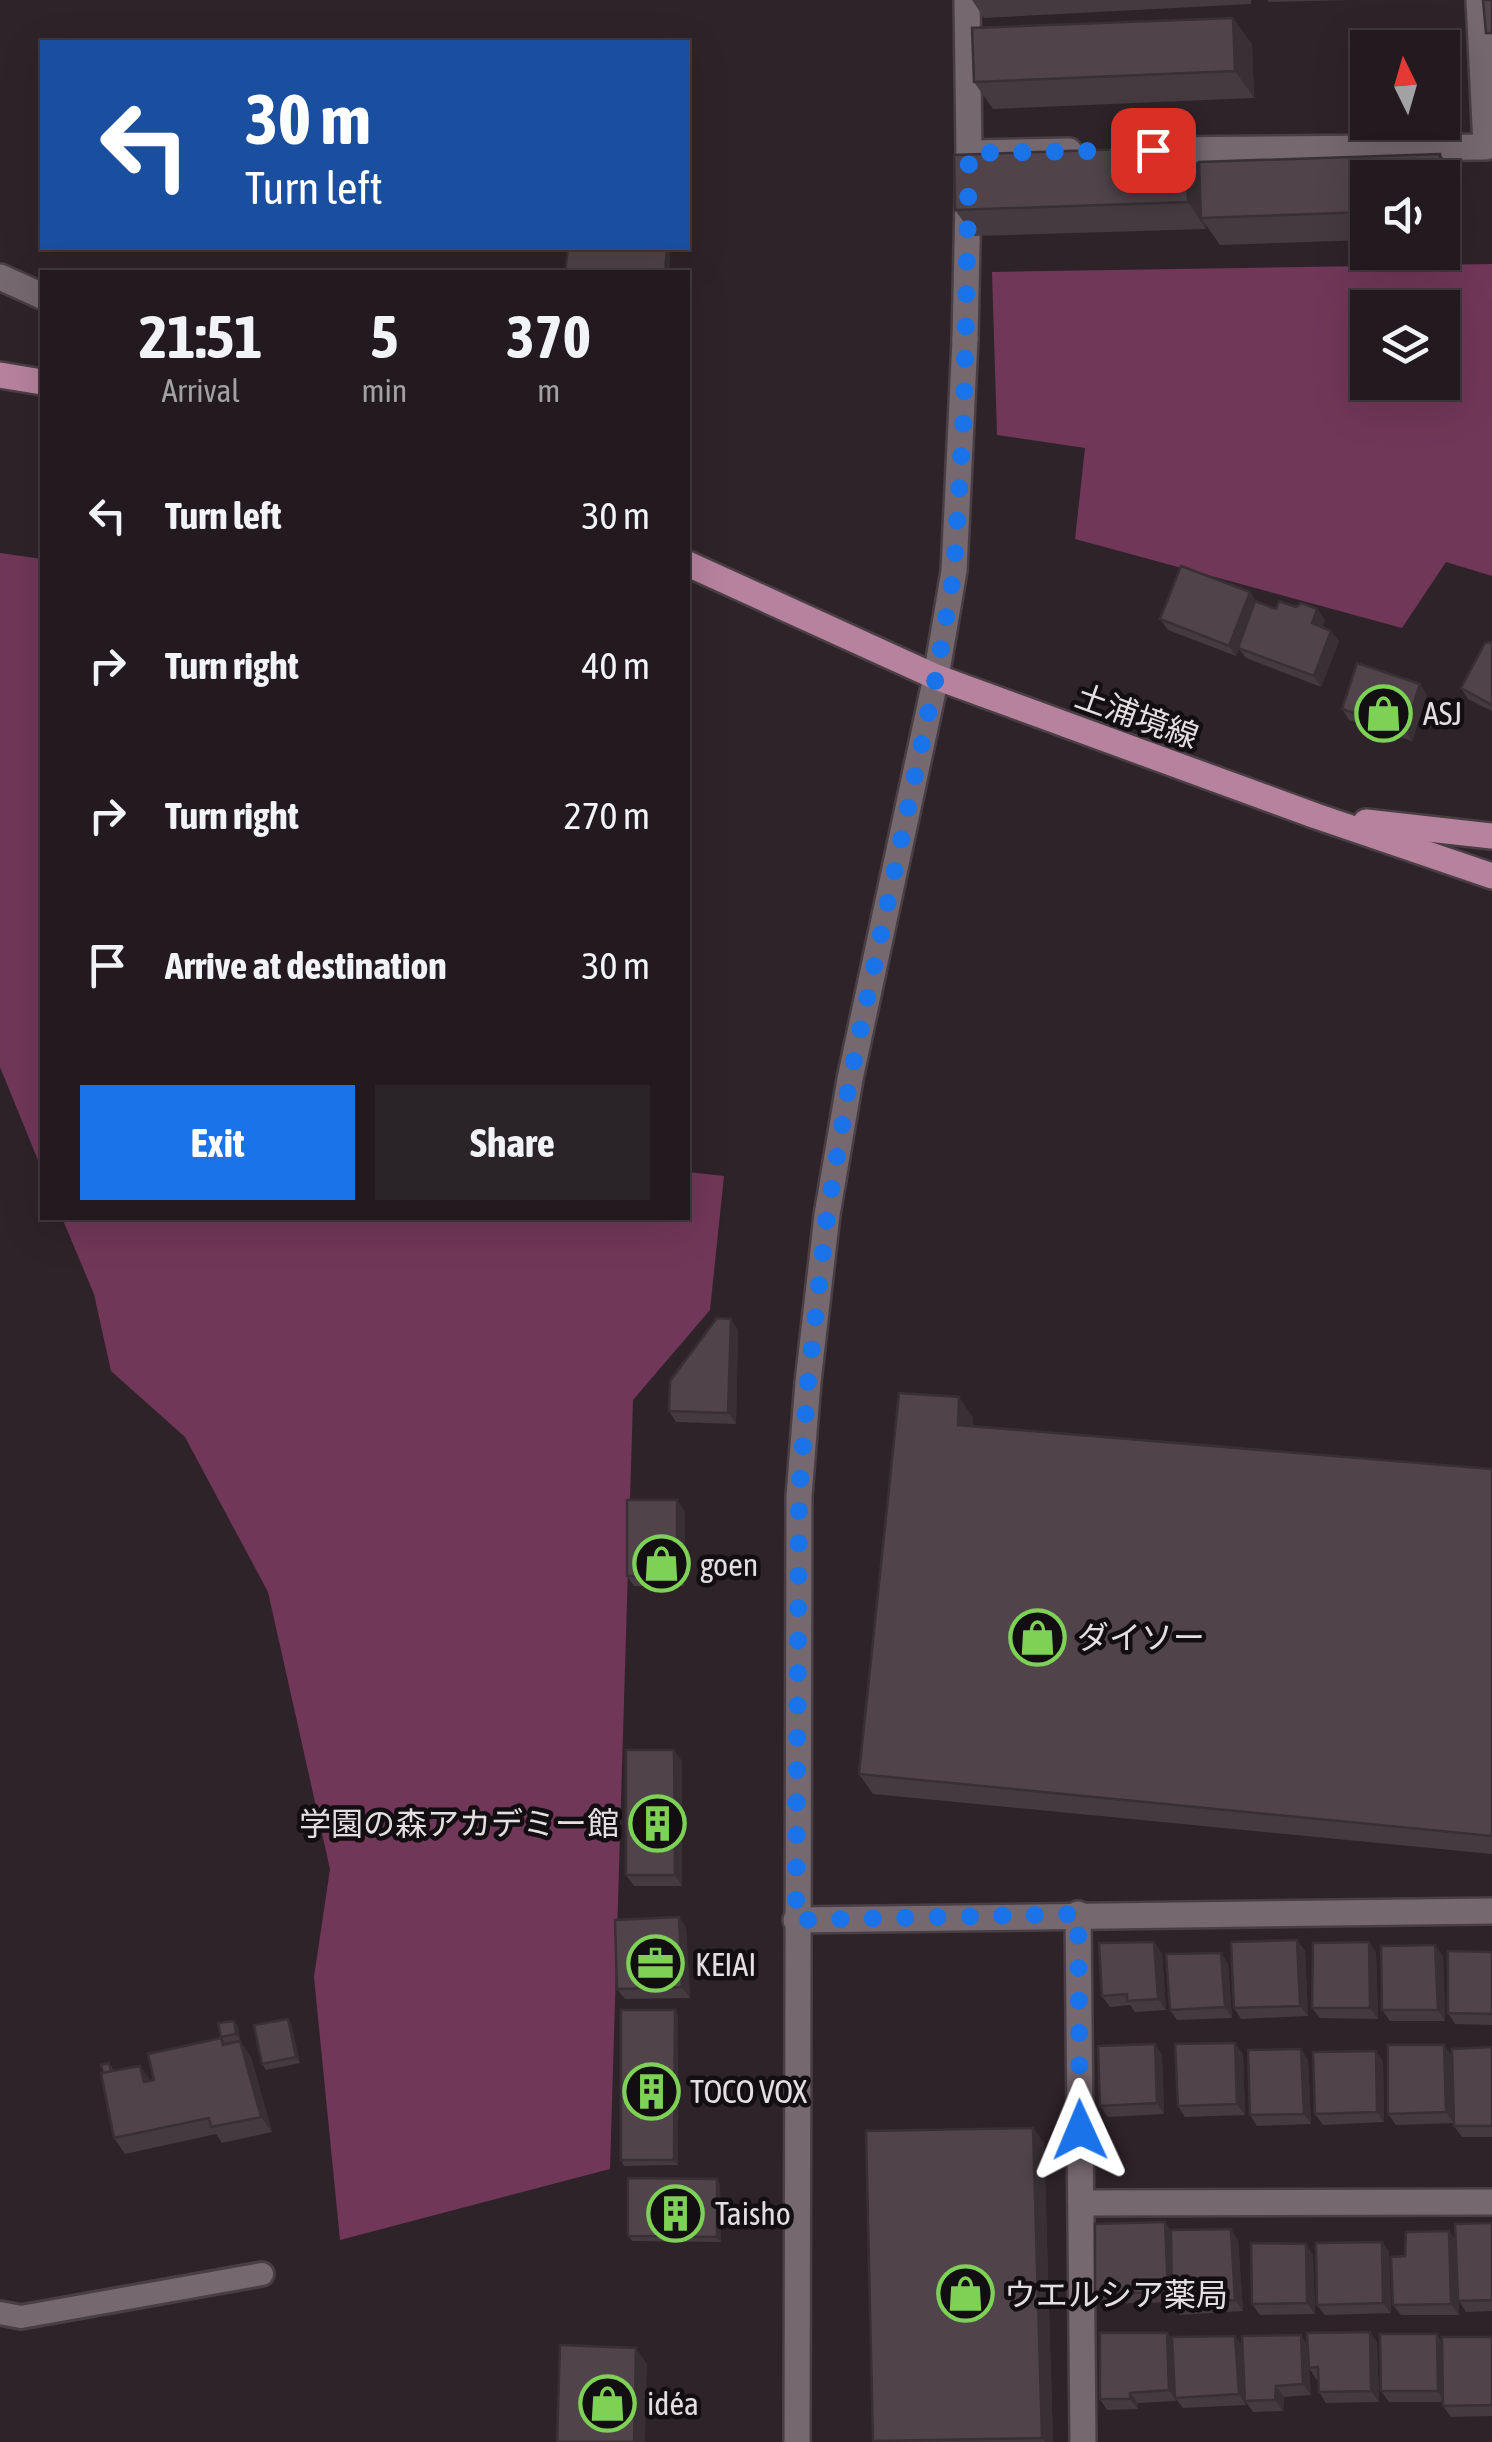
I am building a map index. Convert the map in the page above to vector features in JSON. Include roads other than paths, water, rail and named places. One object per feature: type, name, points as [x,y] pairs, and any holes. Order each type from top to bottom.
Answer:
[{"type":"main road","points":[[0,376],[40,382]]},
{"type":"main road","name":"土浦境線","points":[[690,565],[936,677],[1492,876]]},
{"type":"main road","name":"土浦境線","points":[[1316,816],[1492,836]]},
{"type":"street","points":[[797,2442],[799,1496],[827,1216],[850,1079],[936,677],[954,571],[966,338],[967,0]]},
{"type":"street","points":[[1126,151],[1489,155],[1484,5]]},
{"type":"street","points":[[969,153],[1087,151]]},
{"type":"street","points":[[0,277],[40,295]]},
{"type":"street","points":[[796,1920],[1492,1910]]},
{"type":"street","points":[[1078,1914],[1083,2442]]},
{"type":"street","points":[[1081,2202],[1492,2202]]},
{"type":"lane","points":[[0,2313],[21,2317],[262,2274]]},
{"type":"place","name":"ASJ","points":[[1384,713]]},
{"type":"place","name":"goen","points":[[661,1564]]},
{"type":"place","name":"ダイソー","points":[[1038,1637]]},
{"type":"place","name":"学園の森アカデミー館","points":[[658,1823]]},
{"type":"place","name":"KEIAI","points":[[656,1964]]},
{"type":"place","name":"TOCO VOX","points":[[651,2091]]},
{"type":"place","name":"Taisho","points":[[676,2213]]},
{"type":"place","name":"ウエルシア薬局","points":[[965,2294]]},
{"type":"place","name":"idéa","points":[[608,2403]]}]
